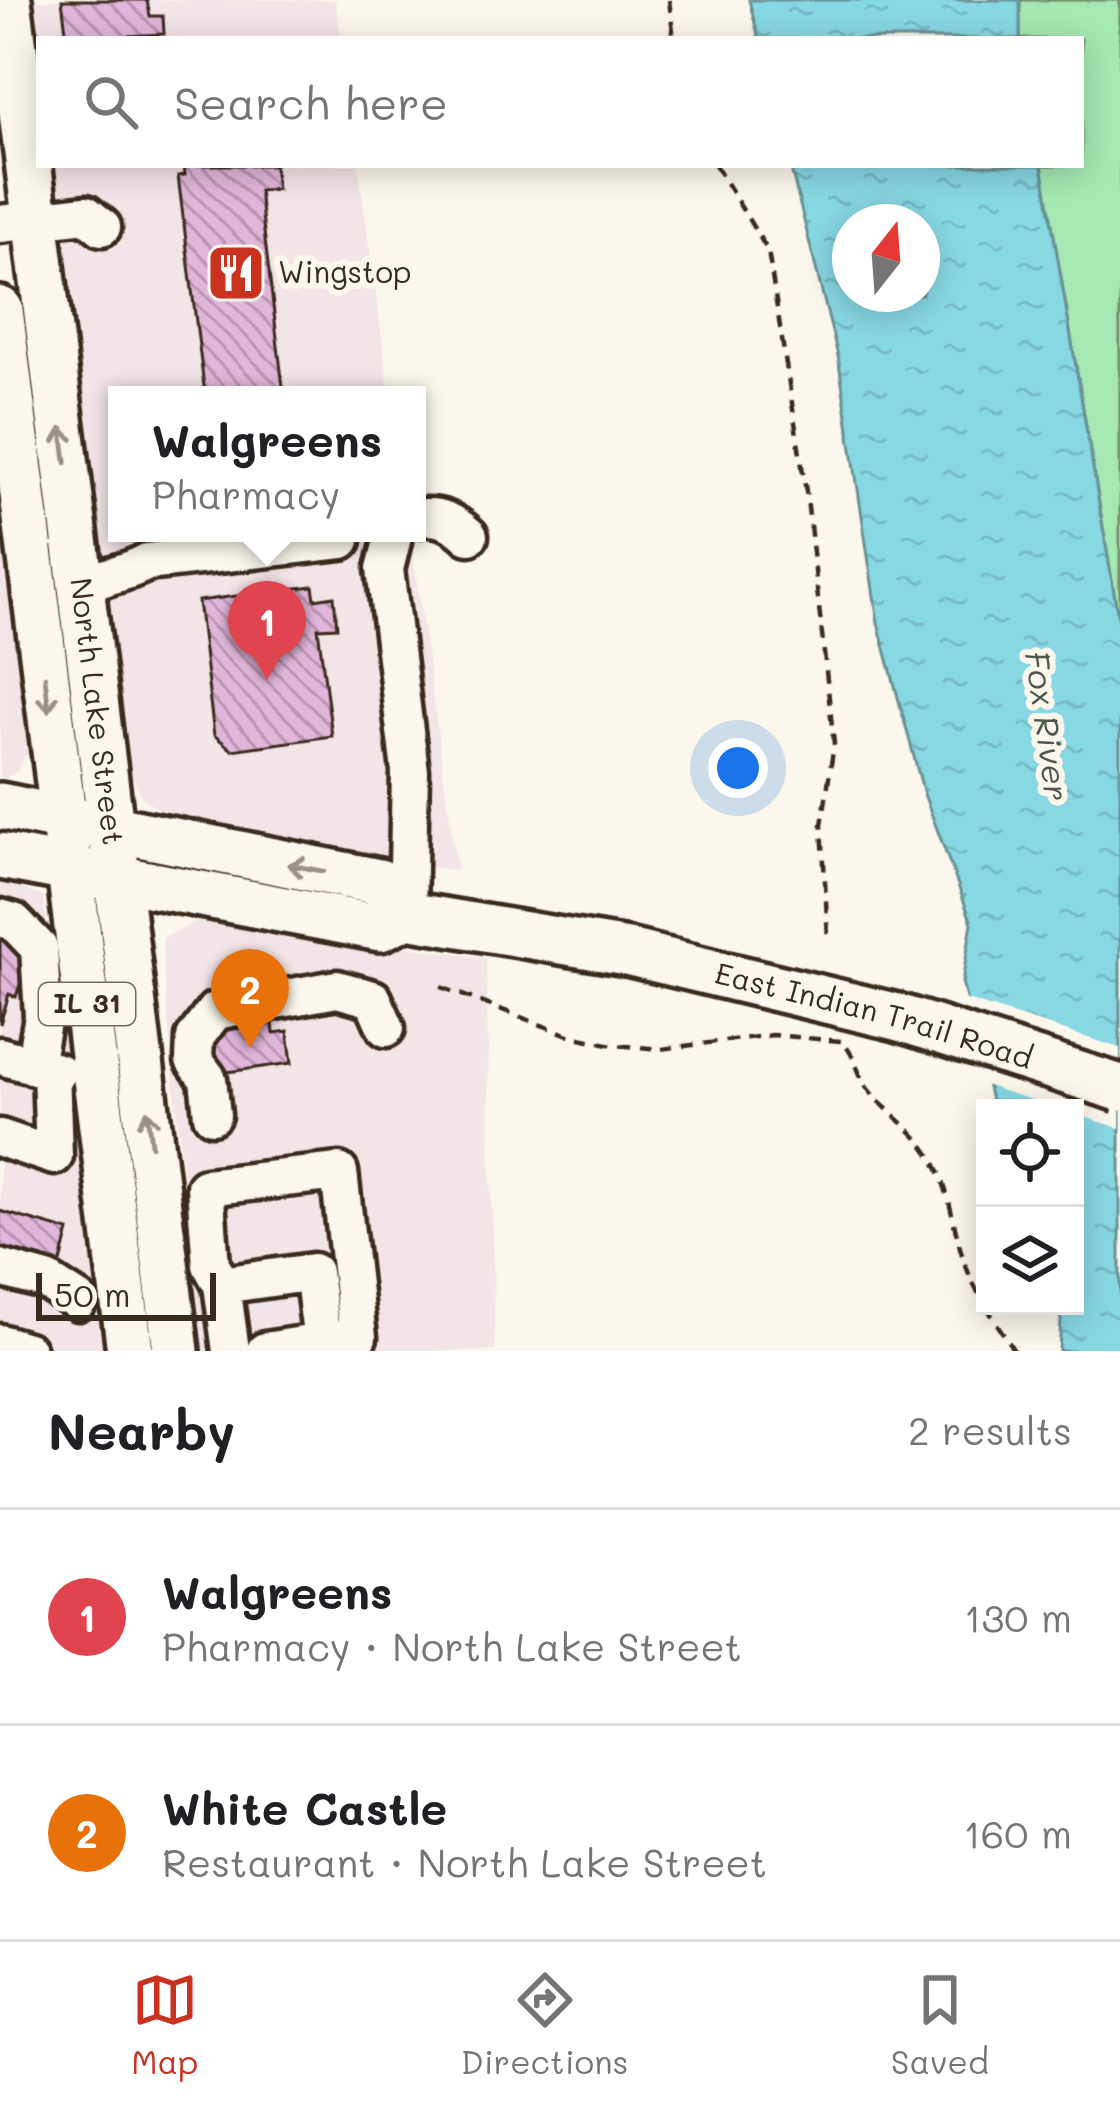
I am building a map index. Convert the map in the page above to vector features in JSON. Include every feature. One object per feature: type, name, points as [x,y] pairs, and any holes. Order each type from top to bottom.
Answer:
[{"type":"main road","name":"North Lake Street","points":[[8,0],[18,222],[80,568],[176,1351]]},
{"type":"main road","name":"North Lake Street","points":[[0,310],[130,1351]]},
{"type":"main road","points":[[0,806],[379,882],[407,915],[380,928],[0,856]]},
{"type":"main road","name":"East Indian Trail Road","points":[[407,915],[627,952],[897,1017],[1120,1088]]},
{"type":"street","points":[[18,222],[86,214],[102,227]]},
{"type":"street","points":[[426,516],[454,521],[469,536]]},
{"type":"street","points":[[80,568],[127,553],[147,562],[324,542]]},
{"type":"street","points":[[392,542],[385,568],[410,771],[407,915]]},
{"type":"street","points":[[0,918],[14,922],[40,947],[43,1016],[28,1064],[54,1156],[0,1138]]},
{"type":"street","points":[[212,1114],[208,1078],[194,1060],[195,1038],[215,1011],[337,989],[373,999],[386,1028]]},
{"type":"street","points":[[28,1064],[96,1083]]},
{"type":"street","points":[[231,1351],[222,1285],[211,1264],[205,1187],[339,1172],[358,1337],[265,1351]]},
{"type":"street","points":[[0,1268],[47,1281],[78,1301]]},
{"type":"street","points":[[222,1285],[313,1272],[322,1342]]},
{"type":"street","points":[[0,1343],[27,1351]]},
{"type":"path","points":[[668,0],[674,36]]},
{"type":"path","points":[[717,168],[768,251],[807,498],[834,744],[822,825],[828,939]]},
{"type":"path","points":[[441,987],[571,1036],[614,1045],[661,1049],[772,1035],[841,1041],[850,1048],[858,1075],[873,1096],[904,1121],[931,1156],[950,1197],[967,1269],[976,1286]]},
{"type":"path","points":[[992,1315],[1014,1351]]},
{"type":"shaded area","points":[[22,0],[335,0],[341,36],[36,36],[36,105]]},
{"type":"shaded area","points":[[44,168],[358,168],[389,386],[108,386],[108,542],[411,542],[457,871],[175,822],[141,796],[113,730]]},
{"type":"shaded area","points":[[0,433],[34,742],[17,771],[0,782]]},
{"type":"shaded area","points":[[0,880],[43,897],[115,1351],[61,1351],[0,1332]]},
{"type":"shaded area","points":[[206,917],[486,958],[495,1351],[199,1351],[162,953],[163,938]]},
{"type":"green space","points":[[1020,0],[1120,0],[1120,628],[1043,168],[1084,168],[1084,36],[1020,36]]},
{"type":"water","points":[[749,0],[1020,0],[1020,36],[758,36]]},
{"type":"water","name":"Fox River","points":[[791,168],[1043,168],[1120,629],[1120,1351],[1059,1351],[1059,1315],[1084,1315],[1084,1099],[991,1099],[962,982],[972,923],[924,794],[878,623],[838,356]]},
{"type":"pier","points":[[960,998],[1120,1048],[1120,1128],[1084,1117],[1084,1099],[1028,1099],[981,1084]]},
{"type":"building","points":[[62,0],[147,0],[150,16],[163,16],[164,34],[67,36]]},
{"type":"building","points":[[184,168],[274,168],[277,189],[259,191],[283,386],[204,386],[178,176],[185,175]]},
{"type":"building","points":[[313,586],[315,599],[334,596],[337,627],[318,628],[332,736],[232,750],[214,735],[198,601]]},
{"type":"building","points":[[0,938],[16,943],[27,962],[16,997],[9,994],[0,1024]]},
{"type":"building","points":[[273,1023],[274,1033],[288,1031],[292,1063],[213,1074],[208,1032]]},
{"type":"building","points":[[0,1211],[69,1231],[58,1274],[0,1254]]},
{"type":"place","name":"Wingstop","points":[[236,273]]},
{"type":"place","name":"Walgreens","points":[[267,680]]},
{"type":"place","name":"White Castle","points":[[250,1048]]}]
